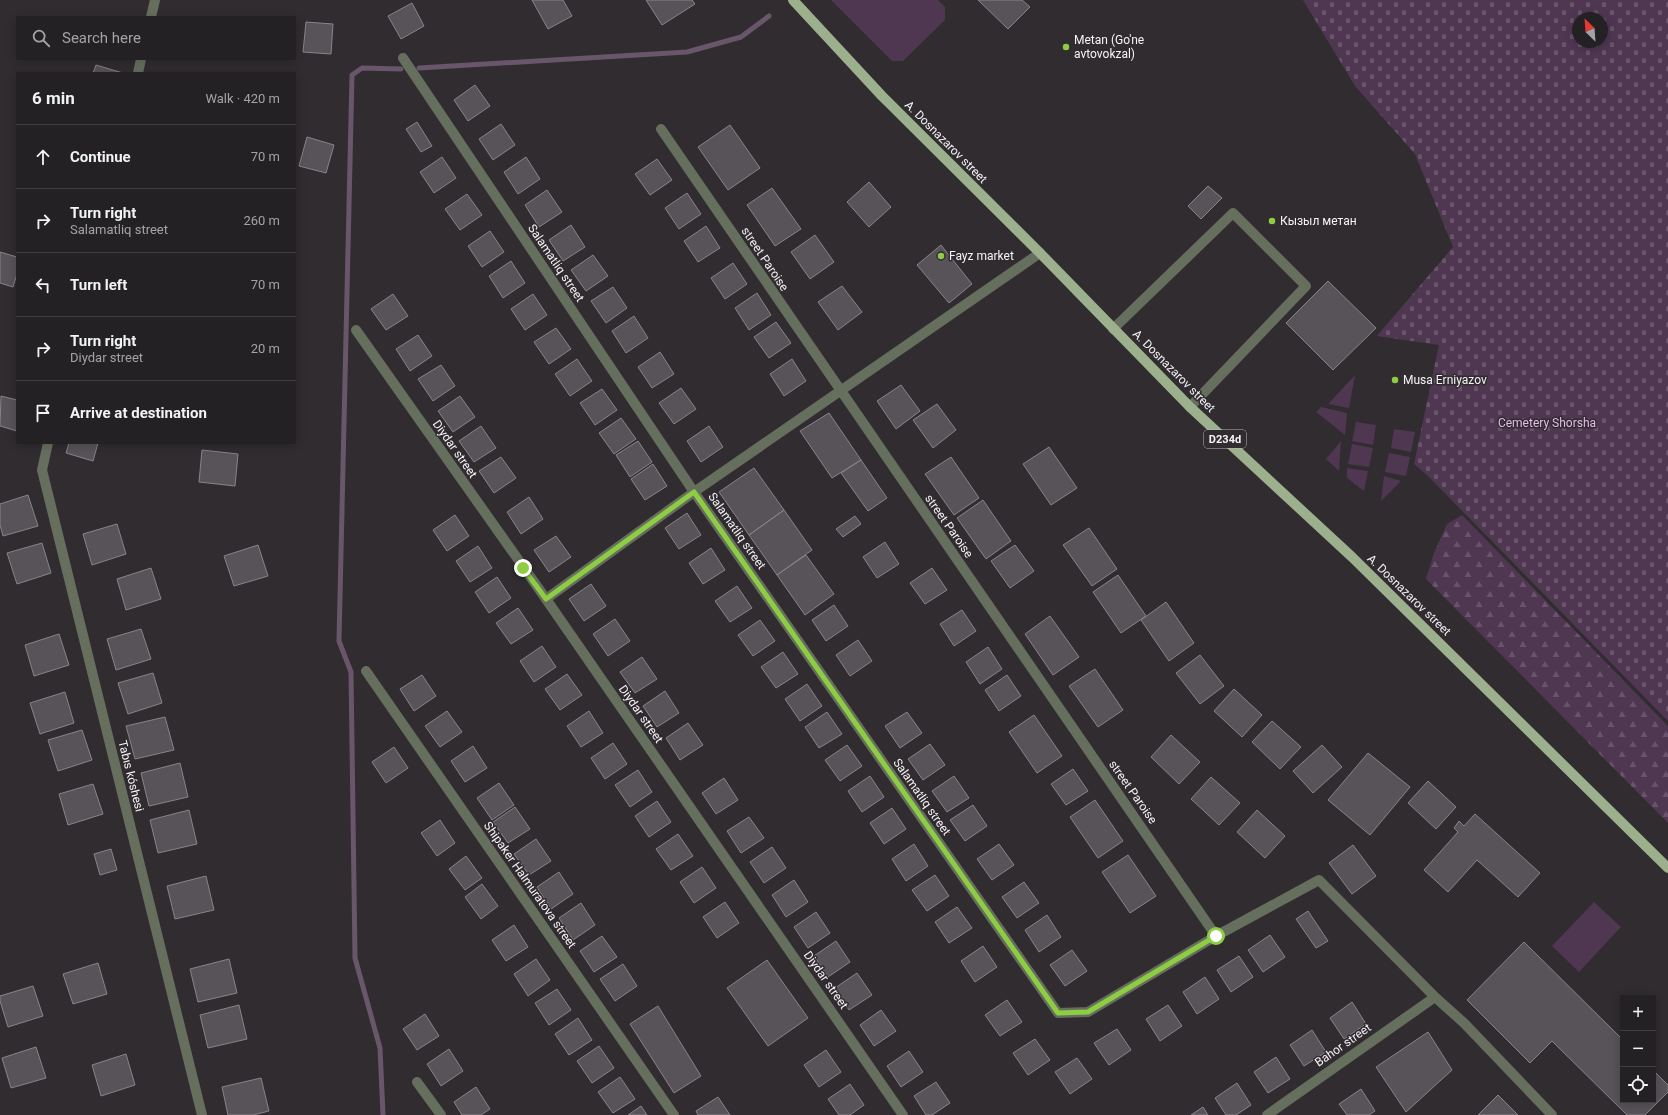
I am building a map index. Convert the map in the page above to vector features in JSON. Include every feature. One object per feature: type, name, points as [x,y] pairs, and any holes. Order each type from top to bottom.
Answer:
[{"type":"main road","name":"A. Dosnazarov street","points":[[793,0],[882,96],[1040,253],[1190,407],[1352,557],[1668,868]]},
{"type":"street","points":[[151,16],[155,0]]},
{"type":"street","name":"Salamatliq street","points":[[403,58],[694,492],[1058,1013],[1088,1012],[1216,936]]},
{"type":"street","points":[[138,72],[142,60]]},
{"type":"street","name":"street Paroise","points":[[661,129],[840,392],[1216,936]]},
{"type":"street","points":[[1114,329],[1233,213],[1306,286],[1190,407]]},
{"type":"street","points":[[546,599],[694,492],[1040,253]]},
{"type":"street","name":"Diydar street","points":[[356,330],[546,599],[903,1115]]},
{"type":"street","name":"Tabıs kóshesi","points":[[48,444],[42,470],[202,1115]]},
{"type":"street","name":"Shipaker Halmuratova street","points":[[366,670],[674,1115]]},
{"type":"street","points":[[1216,936],[1319,880],[1435,997],[1464,1023],[1552,1115]]},
{"type":"street","name":"Bahor street","points":[[1267,1115],[1435,997]]},
{"type":"street","points":[[417,1082],[440,1115]]},
{"type":"green space","points":[[831,0],[938,0],[945,7],[945,20],[903,61],[892,61]]},
{"type":"green space","name":"Cemetery Shorsha","points":[[1303,0],[1668,0],[1668,721],[1428,476],[1414,464],[1439,345],[1377,336],[1453,247],[1415,154],[1355,86]]},
{"type":"green space","points":[[1355,375],[1349,408],[1328,404]]},
{"type":"green space","points":[[1321,407],[1347,413],[1345,435],[1316,412]]},
{"type":"green space","points":[[1356,422],[1376,425],[1373,445],[1352,441]]},
{"type":"green space","points":[[1394,429],[1415,432],[1411,452],[1391,448]]},
{"type":"green space","points":[[1341,441],[1339,471],[1326,459]]},
{"type":"green space","points":[[1352,444],[1373,448],[1369,467],[1348,464]]},
{"type":"green space","points":[[1389,453],[1410,457],[1406,476],[1385,472]]},
{"type":"green space","points":[[1347,468],[1368,471],[1364,491],[1347,478]]},
{"type":"green space","points":[[1384,476],[1401,481],[1381,501]]},
{"type":"green space","points":[[1462,515],[1668,726],[1668,823],[1426,579],[1434,553],[1447,524]]},
{"type":"green space","points":[[1594,902],[1621,927],[1579,972],[1552,946]]},
{"type":"building","points":[[532,0],[563,0],[572,16],[548,29]]},
{"type":"building","points":[[646,0],[692,0],[695,4],[662,25]]},
{"type":"building","points":[[978,0],[1022,0],[1030,7],[1008,29]]},
{"type":"building","points":[[412,3],[424,26],[401,39],[388,16]]},
{"type":"building","points":[[306,22],[333,24],[331,54],[303,52]]},
{"type":"building","points":[[96,65],[120,72],[93,72]]},
{"type":"building","points":[[475,85],[490,106],[468,121],[454,100]]},
{"type":"building","points":[[417,122],[432,146],[421,152],[406,129]]},
{"type":"building","points":[[501,124],[515,145],[493,160],[479,139]]},
{"type":"building","points":[[730,125],[760,168],[728,190],[698,147]]},
{"type":"building","points":[[307,137],[334,145],[326,173],[299,166]]},
{"type":"building","points":[[442,157],[456,178],[434,193],[420,172]]},
{"type":"building","points":[[526,157],[540,179],[518,194],[504,172]]},
{"type":"building","points":[[657,159],[672,180],[650,195],[635,174]]},
{"type":"building","points":[[869,182],[891,207],[869,227],[847,202]]},
{"type":"building","points":[[1208,186],[1222,198],[1201,219],[1188,206]]},
{"type":"building","points":[[772,188],[801,229],[775,246],[747,205]]},
{"type":"building","points":[[547,190],[562,212],[539,227],[525,205]]},
{"type":"building","points":[[687,193],[701,214],[679,229],[665,208]]},
{"type":"building","points":[[467,194],[482,215],[460,230],[445,209]]},
{"type":"building","points":[[571,225],[585,247],[563,261],[549,240]]},
{"type":"building","points":[[706,226],[720,248],[698,262],[684,241]]},
{"type":"building","points":[[490,231],[504,252],[482,267],[468,246]]},
{"type":"building","points":[[815,235],[834,262],[810,279],[791,252]]},
{"type":"building","points":[[941,245],[972,284],[949,303],[917,265]]},
{"type":"building","points":[[0,252],[16,257],[16,277],[13,287],[0,283]]},
{"type":"building","points":[[593,255],[608,276],[586,291],[571,270]]},
{"type":"building","points":[[511,261],[525,283],[503,298],[489,276]]},
{"type":"building","points":[[733,263],[747,284],[725,299],[711,278]]},
{"type":"building","points":[[1328,281],[1376,328],[1333,370],[1286,323]]},
{"type":"building","points":[[842,286],[862,312],[838,330],[818,302]]},
{"type":"building","points":[[613,287],[627,308],[606,323],[591,301]]},
{"type":"building","points":[[757,293],[771,315],[749,330],[735,308]]},
{"type":"building","points":[[393,294],[408,316],[386,330],[371,309]]},
{"type":"building","points":[[533,294],[547,315],[525,330],[511,309]]},
{"type":"building","points":[[634,316],[648,338],[626,353],[612,331]]},
{"type":"building","points":[[776,322],[791,343],[769,358],[754,337]]},
{"type":"building","points":[[556,328],[571,349],[549,364],[534,342]]},
{"type":"building","points":[[418,335],[432,356],[410,371],[396,349]]},
{"type":"building","points":[[660,352],[674,374],[652,388],[638,367]]},
{"type":"building","points":[[577,359],[592,381],[570,396],[555,374]]},
{"type":"building","points":[[792,359],[806,381],[784,396],[770,374]]},
{"type":"building","points":[[441,365],[455,386],[433,401],[418,379]]},
{"type":"building","points":[[901,385],[920,411],[896,429],[877,401]]},
{"type":"building","points":[[681,388],[696,409],[674,424],[659,403]]},
{"type":"building","points":[[602,389],[617,410],[595,425],[580,403]]},
{"type":"building","points":[[1,396],[16,400],[16,431],[0,426]]},
{"type":"building","points":[[460,396],[475,417],[453,432],[438,411]]},
{"type":"building","points":[[937,404],[956,430],[933,448],[913,420]]},
{"type":"building","points":[[829,413],[861,460],[832,478],[800,431]]},
{"type":"building","points":[[621,418],[636,439],[614,454],[599,433]]},
{"type":"building","points":[[481,426],[496,448],[474,462],[459,441]]},
{"type":"building","points":[[709,426],[723,447],[701,462],[687,441]]},
{"type":"building","points":[[638,441],[652,462],[630,477],[616,455]]},
{"type":"building","points":[[69,444],[98,444],[93,461],[66,453]]},
{"type":"building","points":[[1049,447],[1077,488],[1051,505],[1023,464]]},
{"type":"building","points":[[202,450],[238,454],[235,486],[199,482]]},
{"type":"building","points":[[501,457],[516,478],[494,493],[479,471]]},
{"type":"building","points":[[951,457],[979,498],[954,515],[925,474]]},
{"type":"building","points":[[861,460],[887,498],[868,511],[841,473]]},
{"type":"building","points":[[653,464],[667,486],[645,500],[631,479]]},
{"type":"building","points":[[754,468],[784,510],[749,535],[719,492]]},
{"type":"building","points":[[28,495],[38,526],[3,536],[0,525],[0,504]]},
{"type":"building","points":[[529,497],[543,519],[521,534],[507,512]]},
{"type":"building","points":[[983,500],[1011,541],[986,559],[957,518]]},
{"type":"building","points":[[784,510],[812,550],[777,575],[749,535]]},
{"type":"building","points":[[687,513],[701,535],[679,549],[665,528]]},
{"type":"building","points":[[455,515],[469,536],[447,551],[433,530]]},
{"type":"building","points":[[855,516],[861,524],[843,537],[836,529]]},
{"type":"building","points":[[117,524],[126,554],[92,565],[83,534]]},
{"type":"building","points":[[1089,528],[1117,569],[1092,586],[1063,545]]},
{"type":"building","points":[[556,536],[571,557],[549,572],[534,550]]},
{"type":"building","points":[[885,542],[899,564],[877,578],[863,557]]},
{"type":"building","points":[[42,543],[51,573],[17,584],[7,553]]},
{"type":"building","points":[[258,545],[268,576],[234,586],[224,556]]},
{"type":"building","points":[[1015,545],[1034,571],[1010,588],[991,561]]},
{"type":"building","points":[[478,546],[492,568],[470,582],[456,561]]},
{"type":"building","points":[[711,548],[725,570],[703,584],[689,563]]},
{"type":"building","points":[[806,555],[834,594],[805,615],[777,575]]},
{"type":"building","points":[[151,568],[161,599],[126,610],[117,579]]},
{"type":"building","points":[[932,568],[947,590],[925,604],[910,583]]},
{"type":"building","points":[[1118,575],[1146,616],[1121,633],[1093,592]]},
{"type":"building","points":[[497,577],[511,598],[489,613],[475,592]]},
{"type":"building","points":[[591,584],[606,606],[584,621],[569,599]]},
{"type":"building","points":[[737,586],[752,608],[730,622],[715,601]]},
{"type":"building","points":[[1166,602],[1194,643],[1169,661],[1141,620]]},
{"type":"building","points":[[834,605],[848,626],[826,641],[812,620]]},
{"type":"building","points":[[518,608],[533,630],[511,644],[496,623]]},
{"type":"building","points":[[962,610],[976,631],[954,646],[940,624]]},
{"type":"building","points":[[1050,616],[1079,657],[1053,675],[1025,634]]},
{"type":"building","points":[[615,619],[630,641],[608,656],[593,634]]},
{"type":"building","points":[[760,620],[775,641],[753,656],[738,635]]},
{"type":"building","points":[[141,629],[151,659],[116,670],[107,639]]},
{"type":"building","points":[[59,634],[69,665],[34,676],[25,645]]},
{"type":"building","points":[[858,640],[872,661],[850,676],[836,655]]},
{"type":"building","points":[[542,646],[556,667],[534,682],[520,661]]},
{"type":"building","points":[[988,647],[1002,669],[980,684],[966,662]]},
{"type":"building","points":[[783,652],[798,674],[776,688],[761,667]]},
{"type":"building","points":[[1200,655],[1224,686],[1200,704],[1176,673]]},
{"type":"building","points":[[642,657],[657,679],[635,693],[620,672]]},
{"type":"building","points":[[1095,669],[1123,710],[1098,727],[1069,686]]},
{"type":"building","points":[[153,673],[162,703],[128,714],[118,683]]},
{"type":"building","points":[[567,674],[582,695],[560,710],[545,689]]},
{"type":"building","points":[[422,675],[436,696],[414,711],[400,689]]},
{"type":"building","points":[[1007,675],[1021,696],[999,711],[985,690]]},
{"type":"building","points":[[807,684],[822,706],[800,721],[785,699]]},
{"type":"building","points":[[1234,689],[1262,715],[1242,737],[1214,711]]},
{"type":"building","points":[[665,691],[679,713],[657,727],[643,706]]},
{"type":"building","points":[[65,692],[74,723],[40,734],[30,703]]},
{"type":"building","points":[[447,711],[462,732],[440,747],[425,726]]},
{"type":"building","points":[[589,711],[603,733],[581,747],[567,726]]},
{"type":"building","points":[[827,712],[842,734],[819,748],[805,727]]},
{"type":"building","points":[[907,712],[922,733],[900,748],[885,726]]},
{"type":"building","points":[[1034,715],[1062,756],[1037,773],[1009,732]]},
{"type":"building","points":[[165,717],[174,750],[135,759],[126,726]]},
{"type":"building","points":[[1272,721],[1301,747],[1280,769],[1252,742]]},
{"type":"building","points":[[688,723],[703,745],[680,760],[666,738]]},
{"type":"building","points":[[82,730],[92,760],[58,771],[48,740]]},
{"type":"building","points":[[1171,735],[1200,762],[1179,784],[1151,757]]},
{"type":"building","points":[[613,743],[627,764],[605,779],[591,758]]},
{"type":"building","points":[[930,744],[945,765],[923,780],[908,759]]},
{"type":"building","points":[[847,745],[862,766],[840,781],[825,760]]},
{"type":"building","points":[[1322,745],[1342,767],[1313,793],[1293,771]]},
{"type":"building","points":[[473,746],[487,768],[465,782],[451,761]]},
{"type":"building","points":[[394,747],[408,768],[386,783],[372,762]]},
{"type":"building","points":[[1368,753],[1410,787],[1370,835],[1328,800]]},
{"type":"building","points":[[180,763],[188,797],[149,806],[141,773]]},
{"type":"building","points":[[1073,769],[1088,791],[1066,805],[1051,784]]},
{"type":"building","points":[[638,770],[652,792],[630,807],[615,785]]},
{"type":"building","points":[[870,776],[884,797],[862,812],[848,791]]},
{"type":"building","points":[[954,776],[969,798],[947,812],[932,791]]},
{"type":"building","points":[[1211,777],[1240,803],[1219,825],[1191,799]]},
{"type":"building","points":[[724,778],[738,800],[716,814],[702,793]]},
{"type":"building","points":[[1428,781],[1456,807],[1436,829],[1408,803]]},
{"type":"building","points":[[499,783],[514,805],[492,820],[477,798]]},
{"type":"building","points":[[93,784],[103,814],[68,825],[59,794]]},
{"type":"building","points":[[1095,800],[1123,841],[1098,858],[1070,817]]},
{"type":"building","points":[[657,801],[671,822],[649,837],[635,816]]},
{"type":"building","points":[[973,805],[987,826],[965,841],[950,820]]},
{"type":"building","points":[[515,807],[530,829],[508,843],[493,822]]},
{"type":"building","points":[[892,808],[906,829],[884,844],[870,823]]},
{"type":"building","points":[[189,810],[197,844],[158,853],[150,820]]},
{"type":"building","points":[[1257,810],[1285,836],[1265,858],[1237,832]]},
{"type":"building","points":[[1475,814],[1540,873],[1518,897],[1477,860],[1448,892],[1424,870],[1458,832],[1454,828],[1459,821],[1464,826]]},
{"type":"building","points":[[749,817],[764,838],[741,853],[727,831]]},
{"type":"building","points":[[440,820],[455,843],[437,856],[421,833]]},
{"type":"building","points":[[678,834],[693,856],[671,870],[656,849]]},
{"type":"building","points":[[536,839],[551,861],[529,875],[514,854]]},
{"type":"building","points":[[914,844],[928,866],[906,881],[892,859]]},
{"type":"building","points":[[999,844],[1014,865],[992,880],[977,859]]},
{"type":"building","points":[[1353,845],[1376,876],[1352,894],[1329,863]]},
{"type":"building","points":[[772,847],[786,868],[764,883],[750,862]]},
{"type":"building","points":[[111,849],[117,870],[100,875],[94,854]]},
{"type":"building","points":[[1128,855],[1156,896],[1130,913],[1102,872]]},
{"type":"building","points":[[466,856],[482,878],[465,890],[449,869]]},
{"type":"building","points":[[702,867],[716,888],[694,903],[680,882]]},
{"type":"building","points":[[559,872],[573,894],[551,909],[537,887]]},
{"type":"building","points":[[935,875],[949,896],[927,911],[912,890]]},
{"type":"building","points":[[206,876],[214,910],[175,919],[167,886]]},
{"type":"building","points":[[794,880],[808,902],[786,917],[772,895]]},
{"type":"building","points":[[1024,882],[1039,903],[1017,918],[1002,897]]},
{"type":"building","points":[[482,884],[498,906],[481,919],[465,897]]},
{"type":"building","points":[[725,902],[739,923],[717,938],[703,917]]},
{"type":"building","points":[[581,903],[595,925],[573,940],[559,918]]},
{"type":"building","points":[[957,907],[972,928],[949,943],[935,922]]},
{"type":"building","points":[[1308,911],[1328,941],[1316,948],[1296,919]]},
{"type":"building","points":[[816,912],[830,933],[808,948],[794,927]]},
{"type":"building","points":[[1047,915],[1061,937],[1039,952],[1025,930]]},
{"type":"building","points":[[514,925],[528,947],[506,961],[492,940]]},
{"type":"building","points":[[1270,935],[1285,957],[1263,972],[1248,950]]},
{"type":"building","points":[[602,936],[617,957],[594,972],[580,951]]},
{"type":"building","points":[[836,941],[850,962],[828,977],[814,956]]},
{"type":"building","points":[[1524,942],[1620,1037],[1620,1103],[1656,1103],[1656,1073],[1668,1085],[1668,1092],[1645,1115],[1627,1115],[1552,1041],[1530,1063],[1467,1000]]},
{"type":"building","points":[[983,946],[997,967],[975,982],[961,961]]},
{"type":"building","points":[[1072,950],[1087,971],[1065,986],[1050,965]]},
{"type":"building","points":[[1239,956],[1253,977],[1231,992],[1217,970]]},
{"type":"building","points":[[229,959],[237,993],[198,1002],[190,969]]},
{"type":"building","points":[[536,959],[550,980],[528,996],[514,974]]},
{"type":"building","points":[[767,960],[808,1018],[768,1046],[727,988]]},
{"type":"building","points":[[98,963],[107,994],[73,1004],[63,974]]},
{"type":"building","points":[[623,964],[637,986],[615,1001],[600,979]]},
{"type":"building","points":[[857,973],[872,995],[849,1010],[835,988]]},
{"type":"building","points":[[1205,977],[1219,999],[1197,1014],[1183,992]]},
{"type":"building","points":[[33,986],[43,1016],[8,1027],[0,1001],[0,996]]},
{"type":"building","points":[[557,989],[571,1010],[549,1025],[535,1003]]},
{"type":"building","points":[[1007,1000],[1022,1022],[1000,1036],[985,1015]]},
{"type":"building","points":[[1352,1002],[1366,1024],[1344,1039],[1330,1018]]},
{"type":"building","points":[[239,1005],[247,1039],[208,1048],[200,1015]]},
{"type":"building","points":[[1168,1005],[1182,1026],[1160,1041],[1146,1019]]},
{"type":"building","points":[[658,1006],[701,1076],[674,1093],[630,1024]]},
{"type":"building","points":[[881,1010],[896,1031],[874,1046],[860,1025]]},
{"type":"building","points":[[425,1014],[439,1036],[417,1050],[403,1029]]},
{"type":"building","points":[[578,1018],[592,1040],[569,1055],[555,1034]]},
{"type":"building","points":[[1117,1029],[1131,1050],[1109,1065],[1094,1043]]},
{"type":"building","points":[[1312,1030],[1326,1052],[1304,1066],[1290,1045]]},
{"type":"building","points":[[1428,1032],[1452,1070],[1406,1112],[1376,1067]]},
{"type":"building","points":[[1035,1039],[1050,1060],[1028,1075],[1013,1053]]},
{"type":"building","points":[[599,1046],[614,1068],[592,1083],[577,1061]]},
{"type":"building","points":[[36,1047],[46,1078],[11,1088],[2,1058]]},
{"type":"building","points":[[449,1049],[463,1071],[441,1086],[427,1064]]},
{"type":"building","points":[[826,1050],[841,1072],[819,1087],[804,1065]]},
{"type":"building","points":[[909,1051],[923,1072],[901,1087],[887,1066]]},
{"type":"building","points":[[126,1054],[135,1085],[101,1096],[92,1065]]},
{"type":"building","points":[[1276,1057],[1290,1079],[1268,1093],[1254,1072]]},
{"type":"building","points":[[1077,1058],[1092,1079],[1070,1094],[1055,1072]]},
{"type":"building","points":[[620,1077],[635,1099],[613,1113],[598,1092]]},
{"type":"building","points":[[261,1078],[269,1111],[253,1115],[228,1115],[222,1087]]},
{"type":"building","points":[[936,1082],[950,1103],[932,1115],[926,1115],[914,1096]]},
{"type":"building","points":[[1237,1083],[1251,1105],[1236,1115],[1226,1115],[1215,1098]]},
{"type":"building","points":[[850,1084],[864,1105],[850,1115],[839,1115],[828,1099]]},
{"type":"building","points":[[476,1087],[490,1109],[481,1115],[462,1115],[454,1102]]},
{"type":"building","points":[[1361,1089],[1375,1111],[1369,1115],[1347,1115],[1339,1104]]},
{"type":"building","points":[[1498,1095],[1518,1115],[1478,1115]]},
{"type":"building","points":[[718,1097],[730,1115],[698,1115],[696,1111]]},
{"type":"building","points":[[641,1106],[647,1115],[628,1115]]},
{"type":"building","points":[[1203,1107],[1208,1115],[1191,1115]]},
{"type":"waterway","points":[[419,68],[687,52],[741,37],[769,16]]},
{"type":"waterway","points":[[383,1115],[380,1048],[355,958],[351,672],[339,641],[352,75],[362,68],[401,69]]},
{"type":"place","name":"Metan (Go'ne avtovokzal)","points":[[1066,47]]},
{"type":"place","name":"Кызыл метан","points":[[1272,221]]},
{"type":"place","name":"Fayz market","points":[[941,256]]},
{"type":"place","name":"Musa Erniyazov","points":[[1395,380]]},
{"type":"route","points":[[523,568],[546,599],[694,492],[1058,1013],[1088,1012],[1216,936]]}]
